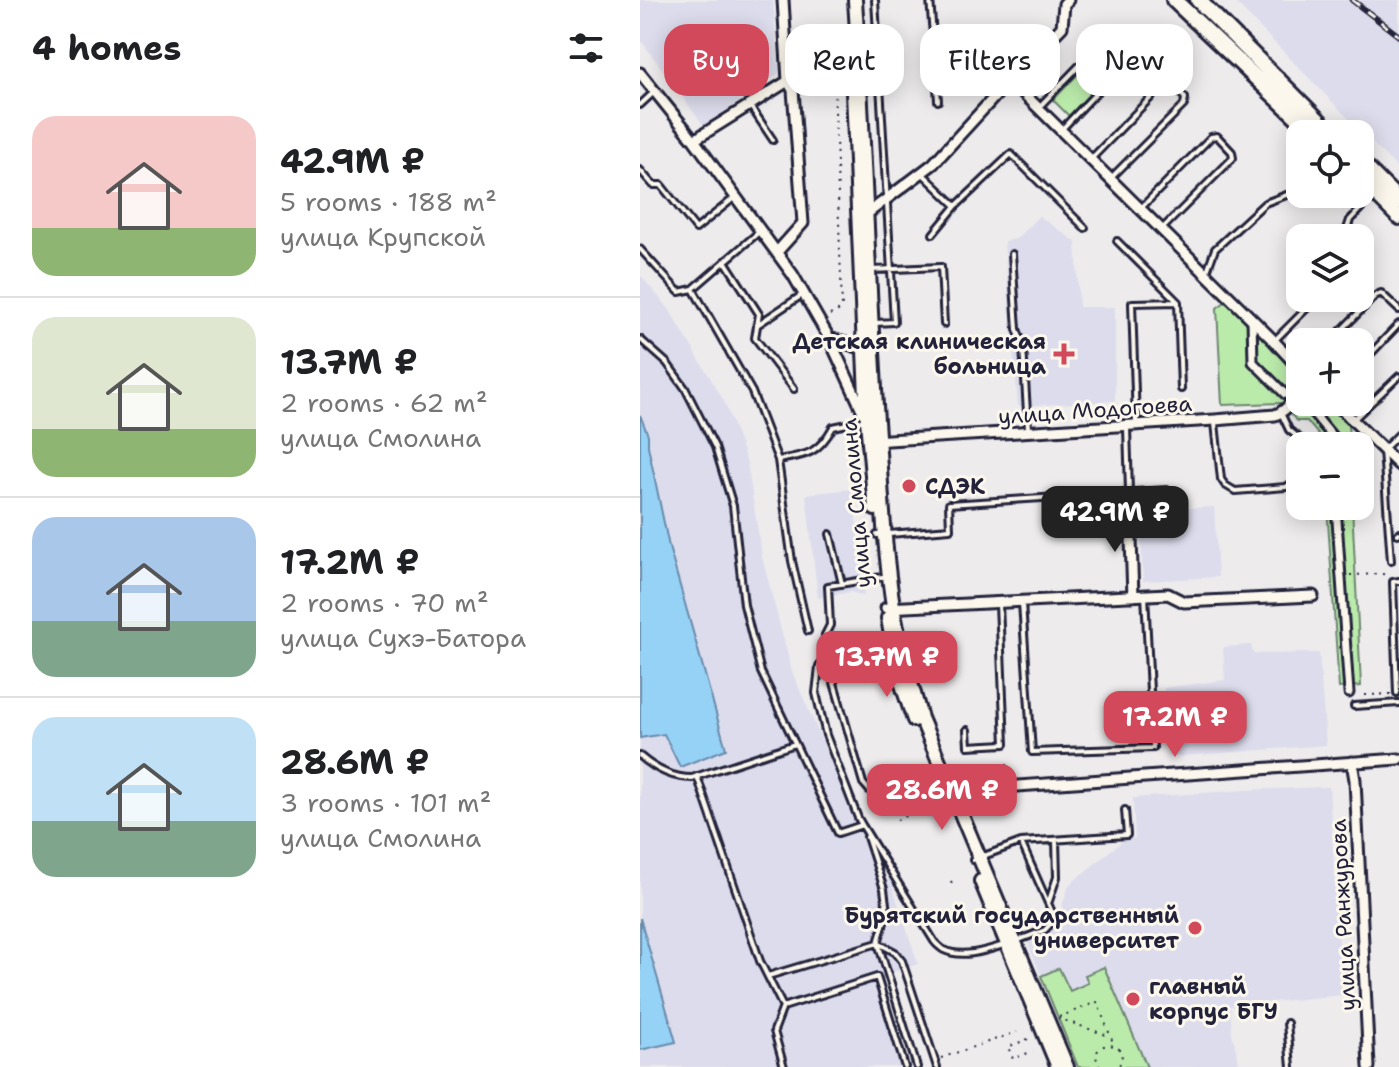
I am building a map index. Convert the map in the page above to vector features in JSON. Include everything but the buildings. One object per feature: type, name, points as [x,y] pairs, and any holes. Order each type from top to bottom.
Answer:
[{"type":"main road","name":"улица Смолина","points":[[848,0],[850,24]]},
{"type":"main road","points":[[855,0],[863,217]]},
{"type":"main road","points":[[1174,0],[1300,120]]},
{"type":"main road","points":[[1198,0],[1318,120]]},
{"type":"main road","name":"улица Смолина","points":[[855,96],[868,323],[864,349],[867,420],[874,441],[882,577],[890,608],[897,670],[918,730],[938,775],[949,791],[1058,1067]]},
{"type":"main road","points":[[1374,176],[1399,201]]},
{"type":"main road","points":[[1375,193],[1399,217]]},
{"type":"main road","points":[[868,323],[874,441]]},
{"type":"main road","points":[[881,534],[890,608],[921,718],[949,791]]},
{"type":"main road","points":[[1011,943],[1067,1067]]},
{"type":"street","points":[[783,0],[785,32]]},
{"type":"street","points":[[1060,29],[1064,1]]},
{"type":"street","points":[[640,73],[694,140],[793,275],[829,338],[867,420]]},
{"type":"street","points":[[694,140],[785,83]]},
{"type":"street","points":[[777,252],[803,223],[793,96]]},
{"type":"street","points":[[863,217],[933,164],[995,96]]},
{"type":"street","points":[[1024,96],[1206,273],[1286,356]]},
{"type":"street","points":[[1252,319],[1253,362],[1285,394]]},
{"type":"street","points":[[829,338],[864,349]]},
{"type":"street","points":[[1281,413],[1286,408]]},
{"type":"street","name":"улица Модогоева","points":[[874,441],[1215,420],[1281,413]]},
{"type":"street","points":[[1316,416],[1329,432]]},
{"type":"street","points":[[1349,416],[1399,465]]},
{"type":"street","points":[[1130,511],[1133,596]]},
{"type":"street","points":[[1337,520],[1349,693]]},
{"type":"street","points":[[890,608],[1168,594],[1184,602],[1313,596]]},
{"type":"street","points":[[949,791],[1399,759]]},
{"type":"street","name":"улица Ранжурова","points":[[1352,762],[1369,1067]]},
{"type":"lane","points":[[868,323],[894,322],[875,0]]},
{"type":"lane","points":[[930,0],[932,24]]},
{"type":"lane","points":[[1039,108],[1110,34],[1114,34],[1132,51],[1132,55],[1061,130]]},
{"type":"lane","points":[[1091,159],[1163,85],[1172,85],[1179,91],[1185,98],[1184,105],[1111,179]]},
{"type":"lane","points":[[640,105],[655,91]]},
{"type":"lane","points":[[938,96],[938,101]]},
{"type":"lane","points":[[750,105],[773,140]]},
{"type":"lane","points":[[1140,208],[1211,137],[1217,136],[1232,152],[1233,158],[1162,230]]},
{"type":"lane","points":[[933,234],[956,206],[1011,154],[1085,228]]},
{"type":"lane","points":[[640,170],[653,185],[661,185],[696,229],[735,197]]},
{"type":"lane","points":[[922,173],[956,206]]},
{"type":"lane","points":[[1349,224],[1375,193]]},
{"type":"lane","points":[[1206,273],[1215,249],[1265,203],[1286,195]]},
{"type":"lane","points":[[640,249],[679,292],[693,289],[760,230]]},
{"type":"lane","points":[[1117,241],[1178,302],[1181,389]]},
{"type":"lane","points":[[1012,254],[1017,329],[1023,346],[1028,432]]},
{"type":"lane","points":[[725,261],[759,314],[755,338],[794,389]]},
{"type":"lane","points":[[865,270],[941,267],[944,324]]},
{"type":"lane","points":[[693,289],[752,392],[778,460],[792,561],[808,631]]},
{"type":"lane","points":[[1344,328],[1381,293],[1399,310]]},
{"type":"lane","points":[[757,325],[804,294]]},
{"type":"lane","points":[[1129,492],[1132,303],[1178,302]]},
{"type":"lane","points":[[1274,341],[1303,312]]},
{"type":"lane","points":[[1374,350],[1399,324]]},
{"type":"lane","points":[[640,339],[667,363],[685,388],[715,447],[733,506],[744,605],[761,672],[838,833],[862,825]]},
{"type":"lane","points":[[1353,420],[1399,376]]},
{"type":"lane","points":[[1281,413],[1292,432]]},
{"type":"lane","points":[[778,460],[804,455],[824,443],[833,427],[867,420]]},
{"type":"lane","points":[[1215,420],[1221,479],[1225,485],[1235,491],[1286,487]]},
{"type":"lane","points":[[1391,561],[1383,450],[1399,434]]},
{"type":"lane","points":[[881,534],[950,529],[949,504],[1167,490]]},
{"type":"lane","points":[[830,534],[842,584]]},
{"type":"lane","points":[[882,577],[828,586],[830,625],[825,635],[828,662],[863,783],[869,790],[886,795],[938,775]]},
{"type":"lane","points":[[1396,582],[1397,693]]},
{"type":"lane","points":[[1022,601],[1032,752],[1153,748],[1145,595]]},
{"type":"lane","points":[[967,730],[968,746],[1005,744],[999,602]]},
{"type":"lane","points":[[827,654],[819,667],[816,693],[826,735],[858,818],[934,941],[944,950],[964,954],[988,950],[1045,930],[1055,919],[1021,842]]},
{"type":"lane","points":[[1354,706],[1399,703]]},
{"type":"lane","points":[[640,756],[653,767],[680,778],[697,776],[795,744]]},
{"type":"lane","points":[[697,776],[760,961],[783,1007],[774,1031],[784,1067]]},
{"type":"lane","points":[[976,859],[1021,842],[1127,835],[1125,810]]},
{"type":"lane","points":[[862,825],[884,889],[887,912],[878,943],[917,1067]]},
{"type":"lane","points":[[1049,903],[1057,877],[1056,840]]},
{"type":"lane","points":[[768,976],[878,943],[895,952],[902,961],[937,1067]]},
{"type":"lane","points":[[783,1007],[877,977],[905,1067]]},
{"type":"lane","points":[[1287,1023],[1291,1067]]},
{"type":"path","points":[[830,315],[842,307],[834,96]]},
{"type":"path","points":[[1341,576],[1383,574],[1396,582]]},
{"type":"path","points":[[1365,695],[1397,693]]},
{"type":"path","points":[[965,773],[1005,772],[1007,764]]},
{"type":"path","points":[[971,774],[978,775]]},
{"type":"path","points":[[989,774],[996,774]]},
{"type":"path","points":[[981,803],[989,802]]},
{"type":"path","points":[[897,820],[912,814]]},
{"type":"path","points":[[951,881],[954,888]]},
{"type":"path","points":[[1110,1036],[1056,1018],[1097,1002],[1114,1045],[1122,1054],[1120,1066]]},
{"type":"path","points":[[947,1055],[1017,1032]]},
{"type":"path","points":[[1028,1039],[1008,1047],[1013,1059],[1033,1051]]},
{"type":"path","points":[[1100,1067],[1096,1058],[1098,1050],[1105,1045],[1114,1045]]},
{"type":"shaded area","points":[[640,0],[773,0],[779,73],[769,80],[769,24],[664,24],[664,72],[640,39]]},
{"type":"shaded area","points":[[1233,0],[1399,0],[1399,170],[1374,144],[1374,120],[1350,120]]},
{"type":"shaded area","points":[[682,96],[746,96],[704,126]]},
{"type":"shaded area","name":"Детская клиническая больница","points":[[1039,216],[1076,242],[1079,307],[1115,307],[1115,401],[1018,406],[1004,241],[1016,239]]},
{"type":"shaded area","points":[[640,275],[669,309],[724,401],[747,463],[762,557],[792,672],[883,881],[890,879],[918,964],[878,977],[905,1067],[640,1067],[640,1050],[676,1041],[640,918],[640,738],[664,733],[669,547],[648,435],[640,415]]},
{"type":"shaded area","points":[[853,489],[864,596],[851,592],[818,598],[806,494]]},
{"type":"shaded area","points":[[1214,507],[1218,577],[1143,581],[1140,510]]},
{"type":"shaded area","points":[[1251,645],[1253,654],[1319,653],[1326,745],[1169,757],[1164,688],[1225,680],[1223,647]]},
{"type":"shaded area","name":"Бурятский государственный университет","points":[[1329,787],[1342,995],[1230,1006],[1240,1067],[1078,1067],[1028,943],[1048,935],[1057,922],[1069,885],[1125,839],[1135,838],[1133,798]]},
{"type":"green space","points":[[1076,76],[1076,96],[1088,96],[1069,116],[1053,100]]},
{"type":"green space","points":[[1230,298],[1272,339],[1272,348],[1286,364],[1286,409],[1280,403],[1222,405],[1217,308]]},
{"type":"green space","points":[[1292,416],[1346,416],[1348,432],[1316,432],[1307,421],[1297,421]]},
{"type":"green space","points":[[1328,520],[1353,520],[1361,686],[1339,688]]},
{"type":"green space","points":[[1104,967],[1147,1067],[1078,1067],[1041,976],[1059,968],[1070,991],[1088,983],[1085,975]]},
{"type":"water","points":[[640,415],[648,435],[669,547],[726,749],[680,767],[664,734],[640,738]]},
{"type":"water","points":[[640,918],[676,1042],[640,1050]]},
{"type":"railway","points":[[1352,0],[1399,36]]},
{"type":"place","name":"Детская клиническая больница","points":[[1064,354]]},
{"type":"place","name":"СДЭК","points":[[909,486]]},
{"type":"place","name":"Бурятский государственный университет","points":[[1195,928]]},
{"type":"place","name":"главный корпус БГУ","points":[[1133,999]]}]
